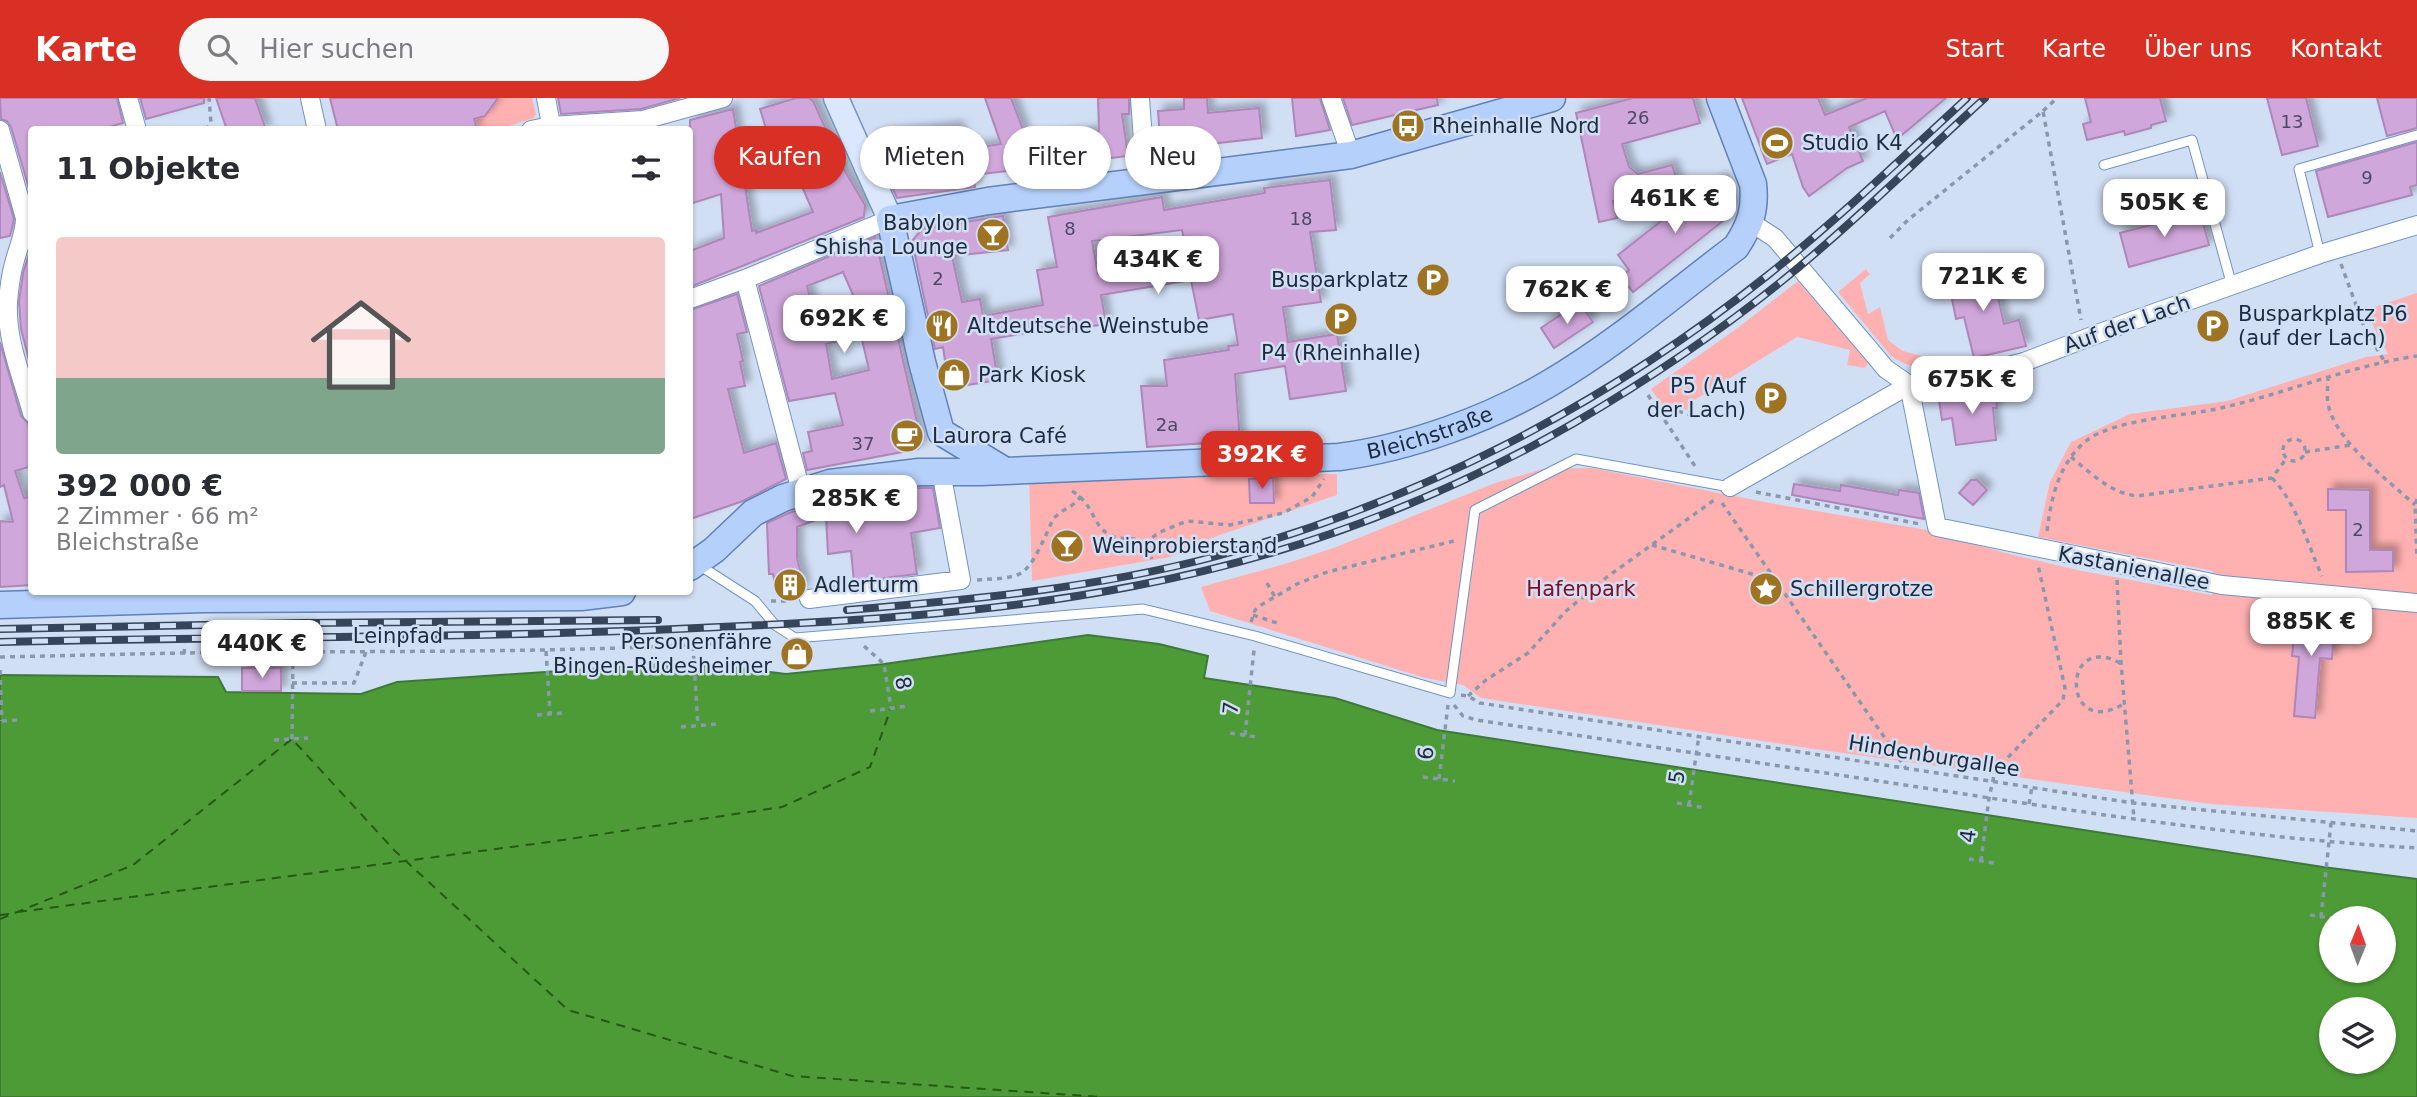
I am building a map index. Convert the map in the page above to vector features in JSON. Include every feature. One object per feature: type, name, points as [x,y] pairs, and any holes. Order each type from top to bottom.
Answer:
[{"type":"main road","points":[[835,98],[890,219],[925,375],[941,432],[930,471]]},
{"type":"main road","points":[[1221,172],[1351,155],[1552,98]]},
{"type":"main road","points":[[1720,98],[1753,184],[1754,209],[1750,222]]},
{"type":"main road","points":[[890,219],[988,201],[1125,185]]},
{"type":"main road","name":"Bleichstraße","points":[[693,558],[714,550],[753,513],[801,491],[830,483],[930,471],[981,472],[1002,469],[1339,457],[1387,449],[1458,425],[1550,383],[1614,339],[1736,247],[1750,222]]},
{"type":"main road","points":[[941,432],[1002,469]]},
{"type":"main road","points":[[0,605],[78,597],[316,601],[597,595]]},
{"type":"street","points":[[128,98],[136,126]]},
{"type":"street","points":[[310,98],[316,126]]},
{"type":"street","points":[[546,98],[551,126]]},
{"type":"street","points":[[574,126],[643,120],[723,98]]},
{"type":"street","points":[[1140,98],[1142,126]]},
{"type":"street","points":[[1331,98],[1351,155]]},
{"type":"street","points":[[0,130],[25,218],[25,229],[14,263],[8,319],[13,352],[28,400]]},
{"type":"street","points":[[693,298],[890,219]]},
{"type":"street","points":[[1750,222],[1775,238],[1886,369],[1909,385],[1937,527]]},
{"type":"street","name":"Auf der Lach","points":[[1724,492],[1909,385],[1944,382],[2024,362],[2329,251],[2417,225]]},
{"type":"street","points":[[745,279],[801,491]]},
{"type":"street","points":[[809,599],[961,580],[930,471]]},
{"type":"street","name":"Kastanienallee","points":[[1937,527],[2222,585],[2417,603]]},
{"type":"lane","points":[[2329,251],[2299,169],[2417,135]]},
{"type":"lane","points":[[2104,165],[2192,140],[2232,286]]},
{"type":"lane","points":[[693,560],[755,601],[775,625],[795,638],[1143,609],[1255,636],[1450,693],[1475,510],[1576,459],[1707,483],[1724,492]]},
{"type":"path","points":[[209,98],[211,123],[209,126]]},
{"type":"path","points":[[1890,238],[1908,220],[2057,98]]},
{"type":"path","points":[[2043,111],[2084,340]]},
{"type":"path","points":[[2329,251],[2384,361]]},
{"type":"path","points":[[1992,780],[1995,771],[2063,700],[2065,688],[2038,566],[2040,549],[2046,537],[2051,496],[2071,457],[2086,441],[2096,434],[2220,409],[2328,376],[2384,361],[2417,356]]},
{"type":"path","points":[[2328,376],[2329,409],[2351,445],[2415,505]]},
{"type":"path","points":[[1648,395],[1707,483],[1724,492],[1937,527]]},
{"type":"path","points":[[1659,413],[1668,408],[1697,418]]},
{"type":"path","points":[[2286,459],[2282,449],[2291,439],[2302,441],[2305,452]]},
{"type":"path","points":[[2286,459],[2298,461],[2305,452],[2351,445]]},
{"type":"path","points":[[1144,543],[1160,532],[1187,521],[1230,525],[1283,513],[1312,497],[1339,457]]},
{"type":"path","points":[[2071,457],[2112,489],[2137,496],[2272,478],[2286,459]]},
{"type":"path","points":[[2272,478],[2282,488],[2292,506],[2327,596]]},
{"type":"path","points":[[1468,696],[1486,680],[1517,662],[1566,611],[1650,544],[1724,492]]},
{"type":"path","points":[[1724,492],[1777,581],[1905,768]]},
{"type":"path","points":[[961,580],[1012,578],[1023,574],[1055,517],[1076,504],[1081,496],[1105,531],[1113,536],[1135,538],[1144,543],[1152,559]]},
{"type":"path","points":[[2417,499],[2417,559]]},
{"type":"path","points":[[1276,623],[1252,617],[1261,605],[1297,584],[1327,572],[1471,537]]},
{"type":"path","points":[[1650,544],[1777,581]]},
{"type":"path","points":[[2120,564],[2117,582],[2121,663],[2134,819]]},
{"type":"path","points":[[1267,583],[1275,597]]},
{"type":"path","points":[[755,601],[809,599]]},
{"type":"path","points":[[305,652],[316,601]]},
{"type":"path","name":"7","points":[[1245,735],[1255,636]]},
{"type":"path","name":"Leinpfad","points":[[0,657],[546,651],[693,646],[795,638]]},
{"type":"path","points":[[184,644],[184,654]]},
{"type":"path","points":[[693,646],[698,726]]},
{"type":"path","points":[[546,651],[550,713]]},
{"type":"path","points":[[292,739],[293,652]]},
{"type":"path","points":[[292,683],[354,683],[366,652]]},
{"type":"path","points":[[2121,663],[2103,657],[2094,658],[2079,668],[2074,686],[2081,702],[2097,712],[2114,709],[2125,703]]},
{"type":"path","name":"8","points":[[884,664],[891,708]]},
{"type":"path","points":[[0,672],[1,721],[18,720]]},
{"type":"path","points":[[2065,688],[2074,686]]},
{"type":"path","points":[[1450,693],[1459,713],[1477,720],[2134,819],[2329,843],[2417,848]]},
{"type":"path","name":"Hindenburgallee","points":[[1450,693],[1468,696],[1480,703],[2133,803],[2417,831]]},
{"type":"path","name":"6","points":[[1439,779],[1450,693]]},
{"type":"path","points":[[870,711],[908,706]]},
{"type":"path","points":[[537,715],[562,713]]},
{"type":"path","points":[[681,727],[718,724]]},
{"type":"path","points":[[1230,733],[1257,737]]},
{"type":"path","name":"5","points":[[1689,805],[1699,736]]},
{"type":"path","points":[[274,740],[308,738]]},
{"type":"path","points":[[1423,777],[1455,781]]},
{"type":"path","name":"4","points":[[1981,861],[1992,780]]},
{"type":"path","points":[[2029,804],[2032,787]]},
{"type":"path","points":[[1677,803],[1705,808]]},
{"type":"path","points":[[2322,906],[2331,822]]},
{"type":"path","points":[[1969,859],[1994,863]]},
{"type":"path","points":[[2310,915],[2319,917]]},
{"type":"green space","points":[[496,98],[532,98],[536,114],[534,118],[509,126],[476,126],[474,119],[488,112]]},
{"type":"green space","points":[[1866,269],[1870,274],[1860,283],[1868,314],[1880,307],[1888,340],[1903,351],[1929,358],[1931,367],[1910,365],[1891,356],[1838,292]]},
{"type":"green space","points":[[1798,281],[1868,363],[1865,368],[1847,365],[1850,350],[1797,337],[1688,404],[1688,410],[1662,405],[1651,389],[1739,327]]},
{"type":"green space","name":"Hafenpark","points":[[2417,293],[2417,818],[2211,804],[1814,749],[1481,698],[1463,685],[1425,678],[1210,611],[1201,587],[1336,547],[1495,483],[1543,469],[1592,468],[1927,530],[2005,553],[2082,571],[2212,595],[2213,571],[2038,537],[2050,482],[2071,442],[2130,414],[2227,401],[2366,357],[2388,354],[2365,310]]},
{"type":"green space","points":[[1337,474],[1337,495],[1217,536],[1170,557],[1032,581],[1029,476]]},
{"type":"shaded area","points":[[1088,635],[1159,644],[1208,656],[1204,678],[1335,698],[1437,730],[2323,867],[2417,879],[2417,1097],[0,1097],[0,675],[218,677],[226,692],[361,694],[397,682],[693,662],[786,674],[884,664]]},
{"type":"building","points":[[0,98],[117,98],[123,123],[113,126],[28,126],[28,185],[11,127],[7,121],[1,119]]},
{"type":"building","points":[[140,98],[204,98],[204,103],[146,119]]},
{"type":"building","points":[[216,98],[255,98],[265,126],[226,126]]},
{"type":"building","points":[[330,98],[498,98],[485,116],[474,119],[476,126],[337,126]]},
{"type":"building","points":[[558,98],[680,98],[641,109],[561,114]]},
{"type":"building","points":[[796,98],[809,98],[824,126],[765,126],[760,109]]},
{"type":"building","points":[[985,98],[1011,98],[1022,126],[1003,126],[1003,171],[989,173],[989,146],[1001,144]]},
{"type":"building","points":[[1098,98],[1129,98],[1129,114],[1122,114],[1125,156],[1111,158],[1111,126],[1099,126]]},
{"type":"building","points":[[1184,98],[1207,98],[1208,113],[1259,108],[1262,138],[1221,143],[1221,126],[1159,126],[1158,111],[1184,109]]},
{"type":"building","points":[[1292,98],[1320,98],[1330,130],[1296,136]]},
{"type":"building","points":[[1343,98],[1437,98],[1438,105],[1352,125]]},
{"type":"building","points":[[1633,98],[1693,98],[1700,123],[1622,144],[1629,167],[1638,174],[1672,165],[1678,183],[1613,201],[1617,218],[1599,222],[1576,113]]},
{"type":"building","points":[[1742,98],[1818,98],[1825,115],[1867,98],[1946,98],[1897,139],[1885,111],[1849,127],[1863,161],[1847,168],[1809,196],[1803,187],[1792,154],[1767,164],[1761,149],[1764,147],[1761,148]]},
{"type":"building","points":[[2085,98],[2160,98],[2166,121],[2125,135],[2124,131],[2087,140],[2083,124],[2091,122]]},
{"type":"building","points":[[2267,98],[2306,98],[2318,146],[2282,155]]},
{"type":"building","points":[[2377,98],[2417,98],[2417,128],[2387,136]]},
{"type":"building","points":[[733,109],[736,126],[714,126],[714,189],[745,189],[752,231],[756,230],[756,233],[813,212],[803,189],[846,189],[846,173],[865,205],[864,217],[693,286],[693,250],[724,238],[721,194],[693,203],[693,126],[690,126],[690,120]]},
{"type":"building","points":[[2417,142],[2417,185],[2410,187],[2412,195],[2328,217],[2316,171]]},
{"type":"building","points":[[0,172],[14,219],[10,236],[0,238]]},
{"type":"building","points":[[1723,178],[1733,205],[1728,217],[1633,292],[1621,277],[1629,270],[1618,255],[1683,204],[1684,207]]},
{"type":"building","points":[[1330,180],[1336,230],[1310,232],[1321,302],[1283,307],[1288,342],[1337,334],[1346,391],[1290,399],[1285,366],[1235,374],[1240,441],[1147,447],[1141,386],[1167,386],[1164,360],[1229,350],[1228,346],[1238,345],[1233,314],[1199,320],[1191,280],[1101,295],[1106,324],[1067,330],[1067,326],[991,339],[998,380],[949,388],[943,347],[935,349],[912,241],[922,229],[1003,216],[1008,250],[952,256],[962,302],[980,299],[983,316],[1043,305],[1037,270],[1057,267],[1048,217],[1162,197],[1164,210],[1265,193],[1264,188]],"holes":[[[1182,230],[1188,259],[1098,274],[1092,241]]]},
{"type":"building","points":[[893,189],[961,189],[897,198]]},
{"type":"building","points":[[2200,212],[2209,245],[2129,267],[2120,233]]},
{"type":"building","points":[[875,237],[922,444],[918,449],[807,470],[803,453],[812,451],[808,432],[843,425],[835,393],[789,401],[759,286]],"holes":[[[843,272],[860,311],[817,324],[807,286]],[[861,335],[869,370],[832,379],[826,344]]]},
{"type":"building","points":[[28,257],[28,356],[21,329],[19,302]]},
{"type":"building","points":[[1991,266],[2004,324],[2019,320],[2026,346],[1974,358],[1964,317],[1956,319],[1947,274]]},
{"type":"building","points":[[737,294],[747,332],[737,334],[745,386],[728,389],[744,453],[776,443],[786,479],[743,501],[693,518],[693,309]]},
{"type":"building","points":[[1581,305],[1593,322],[1554,348],[1541,328],[1572,307],[1574,310]]},
{"type":"building","points":[[0,342],[21,416],[28,423],[28,467],[15,471],[24,498],[28,497],[28,585],[0,587],[0,521],[13,522],[4,485],[0,487]]},
{"type":"building","points":[[1995,387],[1997,408],[1993,408],[1996,440],[1956,445],[1952,418],[1942,420],[1939,400]]},
{"type":"building","points":[[1273,478],[1274,503],[1250,503],[1249,479]]},
{"type":"building","points":[[1971,480],[1977,480],[1987,490],[1973,505],[1959,493]]},
{"type":"building","points":[[1794,484],[1840,491],[1841,485],[1898,495],[1899,490],[1919,493],[1924,519],[1792,495]]},
{"type":"building","points":[[933,488],[940,528],[911,533],[917,574],[854,582],[851,551],[828,554],[826,516],[797,527],[797,558],[804,586],[798,596],[792,599],[781,596],[773,574],[769,574],[767,523],[833,498]]},
{"type":"building","points":[[2328,489],[2370,490],[2370,550],[2393,550],[2393,571],[2346,572],[2346,510],[2328,510]]},
{"type":"building","points":[[2296,614],[2335,617],[2332,659],[2320,658],[2315,718],[2294,716],[2299,657],[2292,656]]},
{"type":"building","points":[[242,668],[281,668],[281,691],[242,691]]},
{"type":"ferry route","points":[[18,912],[549,842],[782,807],[870,767],[891,708]]},
{"type":"ferry route","points":[[0,919],[133,865],[292,739],[395,851],[568,1010],[792,1076],[1102,1097]]},
{"type":"ferry route","points":[[0,915],[9,914]]},
{"type":"railway","points":[[847,610],[1080,585],[1172,567],[1292,534],[1437,478],[1575,407],[1706,322],[1819,233],[1967,98]]},
{"type":"railway","points":[[0,642],[523,634],[807,623],[1026,604],[1134,586],[1249,559],[1361,523],[1470,477],[1574,423],[1640,382],[1737,316],[1798,268],[1985,98]]},
{"type":"railway","points":[[0,629],[658,620]]},
{"type":"place","name":"Rheinhalle Nord","points":[[1408,126]]},
{"type":"place","name":"Studio K4","points":[[1777,143]]},
{"type":"place","name":"Babylon Shisha Lounge","points":[[993,235]]},
{"type":"place","name":"Busparkplatz","points":[[1433,280]]},
{"type":"place","name":"P4 (Rheinhalle)","points":[[1341,319]]},
{"type":"place","name":"Altdeutsche Weinstube","points":[[942,326]]},
{"type":"place","name":"Busparkplatz P6 (auf der Lach)","points":[[2213,326]]},
{"type":"place","name":"Park Kiosk","points":[[954,375]]},
{"type":"place","name":"P5 (Auf der Lach)","points":[[1771,398]]},
{"type":"place","name":"Laurora Café","points":[[907,436]]},
{"type":"place","name":"Weinprobierstand","points":[[1067,546]]},
{"type":"place","name":"Adlerturm","points":[[790,585]]},
{"type":"place","name":"Schillergrotze","points":[[1766,589]]},
{"type":"place","name":"Personenfähre Bingen-Rüdesheimer","points":[[797,654]]}]
